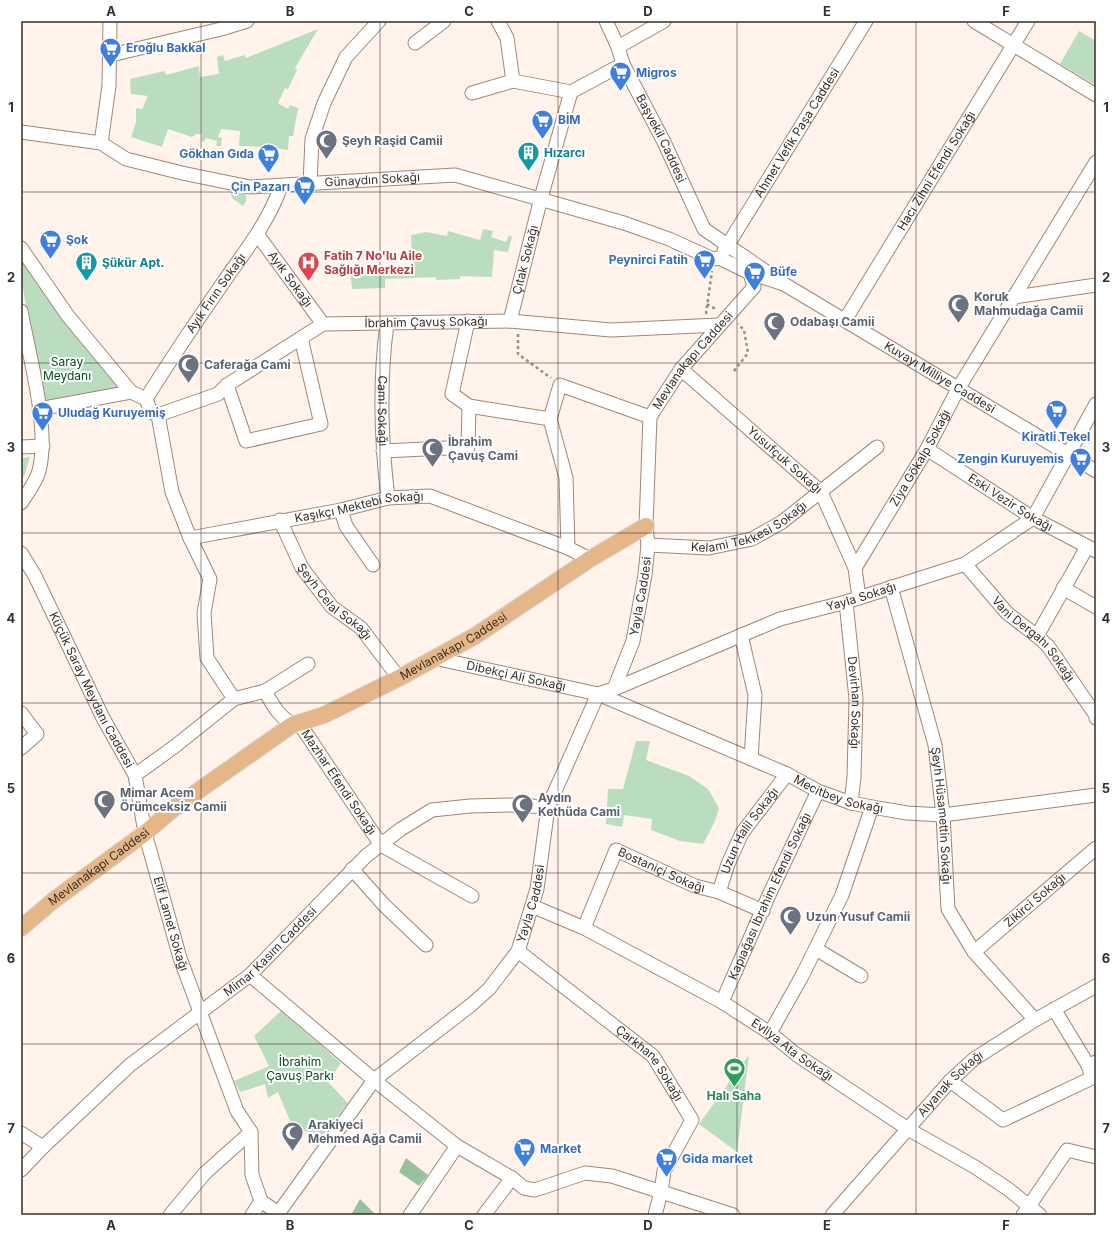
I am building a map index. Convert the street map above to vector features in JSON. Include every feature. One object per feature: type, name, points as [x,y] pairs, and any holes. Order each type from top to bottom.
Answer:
[{"type":"main road","name":"Mevlanakapı Caddesi","points":[[21,928],[54,900],[145,833],[178,805],[292,725],[324,716],[399,678],[475,636],[590,559],[646,526]]},
{"type":"street","points":[[101,143],[110,86],[110,21]]},
{"type":"street","points":[[111,55],[221,29],[246,21]]},
{"type":"street","points":[[310,184],[312,139],[324,102],[346,57],[379,21]]},
{"type":"street","points":[[415,43],[444,21]]},
{"type":"street","points":[[498,21],[507,38],[513,82]]},
{"type":"street","name":"Başvekil Caddesi","points":[[606,21],[618,47],[623,64],[664,142],[704,229],[784,284]]},
{"type":"street","points":[[618,47],[664,21]]},
{"type":"street","name":"Ahmet Vefik Paşa Caddesi","points":[[716,258],[728,245],[866,21]]},
{"type":"street","points":[[974,21],[1096,95]]},
{"type":"street","name":"Hacı Zihni Efendi Sokağı","points":[[845,320],[1028,21]]},
{"type":"street","points":[[472,93],[513,82],[571,92],[623,64]]},
{"type":"street","name":"Çıtak Sokağı","points":[[514,321],[541,198],[571,92]]},
{"type":"street","name":"Günaydın Sokağı","points":[[21,132],[101,143],[126,158],[182,173],[250,187],[413,176],[455,175],[541,198],[624,223],[669,239],[750,273],[784,284]]},
{"type":"street","name":"Ziya Gökalp Sokağı","points":[[854,568],[927,449],[958,389],[1096,162]]},
{"type":"street","name":"Ayık Fırın Sokağı","points":[[146,399],[173,355],[257,234],[275,202],[281,186]]},
{"type":"street","name":"Ayık Sokağı","points":[[257,234],[323,324]]},
{"type":"street","points":[[21,248],[68,316],[131,392],[146,399],[151,412],[158,415],[218,394],[227,385],[323,324]]},
{"type":"street","name":"Mevlanakapı Caddesi","points":[[646,526],[650,417],[681,369],[721,317],[754,286],[750,273]]},
{"type":"street","name":"Kuvayı Milliye Caddesi","points":[[784,284],[1096,471]]},
{"type":"street","points":[[1014,297],[1096,285]]},
{"type":"street","points":[[21,311],[39,409],[43,446],[39,473],[21,503]]},
{"type":"street","name":"İbrahim Çavuş Sokağı","points":[[323,324],[514,321],[611,330],[721,317]]},
{"type":"street","points":[[468,322],[452,394],[469,406],[550,419]]},
{"type":"street","name":"Cami Sokağı","points":[[387,324],[382,362],[383,451],[388,498]]},
{"type":"street","points":[[227,385],[246,441],[321,424],[301,338]]},
{"type":"street","name":"Yusufçuk Sokağı","points":[[681,369],[821,492],[854,568],[859,598]]},
{"type":"street","points":[[568,548],[566,478],[550,419],[560,385],[650,417]]},
{"type":"street","points":[[39,409],[131,392]]},
{"type":"street","name":"Yayla Sokağı","points":[[614,689],[780,619],[846,602],[965,564],[1034,518],[1096,404]]},
{"type":"street","points":[[383,451],[468,447],[469,406]]},
{"type":"street","points":[[158,415],[172,492],[190,538],[210,579],[204,613],[207,658],[234,698]]},
{"type":"street","points":[[21,447],[43,446]]},
{"type":"street","name":"Kelami Tekkesi Sokağı","points":[[648,545],[709,548],[752,539],[782,522],[877,447]]},
{"type":"street","name":"Eski Vezir Sokağı","points":[[927,449],[1034,518],[1091,549]]},
{"type":"street","name":"Kaşıkçı Mektebi Sokağı","points":[[190,538],[280,520],[341,510],[388,498],[430,496],[568,548],[590,559]]},
{"type":"street","points":[[341,510],[346,526],[373,565]]},
{"type":"street","name":"Şeyh Celal Sokağı","points":[[280,520],[302,568],[332,607],[361,628],[399,678]]},
{"type":"street","name":"Yayla Caddesi","points":[[614,689],[633,641],[645,575],[648,545],[646,526]]},
{"type":"street","points":[[1037,636],[1063,588],[1091,549]]},
{"type":"street","name":"Küçük Saray Meydanı Caddesi","points":[[21,553],[35,576],[103,718],[135,775],[145,833]]},
{"type":"street","name":"Vani Dergahı Sokağı","points":[[965,564],[1007,614],[1048,646],[1096,715]]},
{"type":"street","name":"Şeyh Hüsamettin Sokağı","points":[[891,587],[935,745],[943,815],[948,909],[974,952],[1035,1020]]},
{"type":"street","points":[[1063,588],[1096,607]]},
{"type":"street","name":"Devirhan Sokağı","points":[[846,602],[856,699],[854,776],[851,802]]},
{"type":"street","points":[[741,635],[755,695],[751,759]]},
{"type":"street","name":"Dibekçi Ali Sokağı","points":[[434,658],[598,694]]},
{"type":"street","points":[[135,775],[174,747],[234,698],[265,691],[308,664]]},
{"type":"street","points":[[598,694],[614,689]]},
{"type":"street","name":"Mazhar Efendi Sokağı","points":[[265,691],[273,708],[292,725],[301,726],[381,845]]},
{"type":"street","name":"Yayla Caddesi","points":[[279,1214],[374,1080],[472,1005],[489,989],[518,951],[537,889],[548,807],[598,694]]},
{"type":"street","name":"Meсitbey Sokağı","points":[[598,694],[786,774],[818,791],[872,807],[907,813],[943,815],[1096,795]]},
{"type":"street","points":[[21,713],[37,734],[21,748]]},
{"type":"street","name":"Uzun Halil Sokağı","points":[[719,892],[728,864],[742,833],[786,774]]},
{"type":"street","name":"Kapıağası İbrahim Efendi Sokağı","points":[[722,1002],[818,791]]},
{"type":"street","name":"Mimar Kasım Caddesi","points":[[21,1170],[43,1146],[130,1065],[250,975],[315,910],[352,869],[366,856],[401,829],[432,810],[470,806],[510,805],[548,807]]},
{"type":"street","points":[[770,1033],[816,949],[842,895],[872,807]]},
{"type":"street","name":"Elif Lamet Sokağı","points":[[145,833],[180,958],[237,1111],[251,1132]]},
{"type":"street","points":[[381,845],[472,896]]},
{"type":"street","name":"Zikirci Sokağı","points":[[974,952],[1096,848]]},
{"type":"street","name":"Bostaniçi Sokağı","points":[[584,928],[616,850],[695,886],[719,892],[763,911]]},
{"type":"street","points":[[352,869],[384,905],[426,945]]},
{"type":"street","name":"Evliya Ata Sokağı","points":[[532,906],[584,928],[722,1002],[770,1033],[797,1055],[908,1129],[1008,1189],[1026,1211],[1040,1215]]},
{"type":"street","points":[[816,949],[861,976]]},
{"type":"street","name":"Çarkhane Sokağı","points":[[518,951],[653,1056],[692,1120],[664,1171],[661,1192],[655,1215]]},
{"type":"street","points":[[250,975],[374,1080],[457,1146],[512,1178],[524,1188],[535,1190],[585,1172],[612,1176],[733,1215]]},
{"type":"street","name":"Alyanak Sokağı","points":[[832,1215],[950,1081],[974,1059],[1035,1020],[1096,986]]},
{"type":"street","points":[[950,1081],[1002,1120],[1092,1078],[1092,1064],[1054,1009]]},
{"type":"street","points":[[21,1132],[43,1146]]},
{"type":"street","points":[[251,1132],[252,1175],[261,1200],[279,1214]]},
{"type":"street","points":[[170,1215],[205,1173],[251,1132]]},
{"type":"street","points":[[410,1215],[457,1146]]},
{"type":"street","points":[[1026,1211],[1067,1150],[1096,1157]]},
{"type":"street","points":[[484,1215],[512,1178]]},
{"type":"street","points":[[252,1215],[261,1200]]},
{"type":"path","points":[[705,317],[716,258]]},
{"type":"path","points":[[707,304],[721,317],[744,330],[748,353],[734,371]]},
{"type":"path","points":[[514,321],[518,354],[560,385]]},
{"type":"green space","points":[[318,29],[295,68],[297,70],[288,89],[285,88],[278,103],[288,109],[290,105],[298,108],[293,136],[289,136],[288,150],[269,147],[239,146],[240,131],[221,129],[218,137],[222,138],[221,146],[216,146],[217,141],[206,138],[204,142],[201,141],[202,134],[197,134],[192,137],[168,129],[162,147],[131,137],[136,122],[136,108],[142,109],[148,96],[131,94],[130,79],[164,71],[166,75],[199,66],[200,77],[219,74],[217,57],[223,55],[225,61],[244,55],[246,58]]},
{"type":"green space","points":[[1079,31],[1096,41],[1096,85],[1060,64]]},
{"type":"green space","points":[[230,190],[246,194],[246,201],[243,206],[232,198]]},
{"type":"green space","points":[[483,229],[493,231],[491,237],[506,242],[509,235],[512,237],[508,252],[494,250],[492,277],[460,276],[460,279],[436,280],[436,277],[385,279],[385,288],[352,289],[351,276],[368,272],[412,269],[411,235],[426,232],[447,236],[448,231],[480,240]]},
{"type":"green space","name":"Saray Meydanı","points":[[21,257],[121,388],[43,404],[21,277]]},
{"type":"green space","points":[[30,457],[25,474],[21,481],[21,458]]},
{"type":"green space","points":[[636,741],[650,741],[646,760],[689,776],[708,789],[719,808],[715,821],[703,844],[680,841],[651,830],[652,819],[624,815],[622,827],[606,824],[608,789],[623,789]]},
{"type":"green space","name":"İbrahim Çavuş Parkı","points":[[281,1011],[341,1063],[328,1082],[348,1103],[317,1142],[306,1131],[293,1128],[278,1092],[268,1098],[265,1084],[240,1092],[234,1081],[269,1066],[254,1036]]},
{"type":"green space","name":"Halı Saha","points":[[749,1055],[737,1152],[699,1124]]},
{"type":"green space","points":[[406,1158],[428,1175],[419,1186],[399,1172]]},
{"type":"green space","points":[[360,1199],[376,1215],[351,1215]]},
{"type":"place","name":"Eroğlu Bakkal","points":[[111,68]]},
{"type":"place","name":"Migros","points":[[621,92]]},
{"type":"place","name":"BİM","points":[[542,140]]},
{"type":"place","name":"Şeyh Raşid Camii","points":[[327,160]]},
{"type":"place","name":"Hızarcı","points":[[529,172]]},
{"type":"place","name":"Gökhan Gıda","points":[[269,174]]},
{"type":"place","name":"Çin Pazarı","points":[[305,206]]},
{"type":"place","name":"Şok","points":[[50,260]]},
{"type":"place","name":"Peynirci Fatih","points":[[704,280]]},
{"type":"place","name":"Şükür Apt.","points":[[87,282]]},
{"type":"place","name":"Fatih 7 No'lu Aile Sağlığı Merkezi","points":[[309,282]]},
{"type":"place","name":"Büfe","points":[[754,292]]},
{"type":"place","name":"Koruk Mahmudağa Camii","points":[[958,324]]},
{"type":"place","name":"Odabaşı Camii","points":[[774,342]]},
{"type":"place","name":"Caferağa Cami","points":[[189,384]]},
{"type":"place","name":"Kiratli Tekel","points":[[1056,430]]},
{"type":"place","name":"Uludağ Kuruyemiş","points":[[42,432]]},
{"type":"place","name":"İbrahim Çavuş Cami","points":[[432,468]]},
{"type":"place","name":"Zengin Kuruyemis","points":[[1080,478]]},
{"type":"place","name":"Mimar Acem Örümceksiz Camii","points":[[104,820]]},
{"type":"place","name":"Aydın Kethüda Cami","points":[[523,824]]},
{"type":"place","name":"Uzun Yusuf Camii","points":[[790,936]]},
{"type":"place","name":"Halı Saha","points":[[734,1088]]},
{"type":"place","name":"Arakiyeci Mehmed Ağa Camii","points":[[292,1152]]},
{"type":"place","name":"Market","points":[[525,1168]]},
{"type":"place","name":"Gida market","points":[[666,1178]]}]
